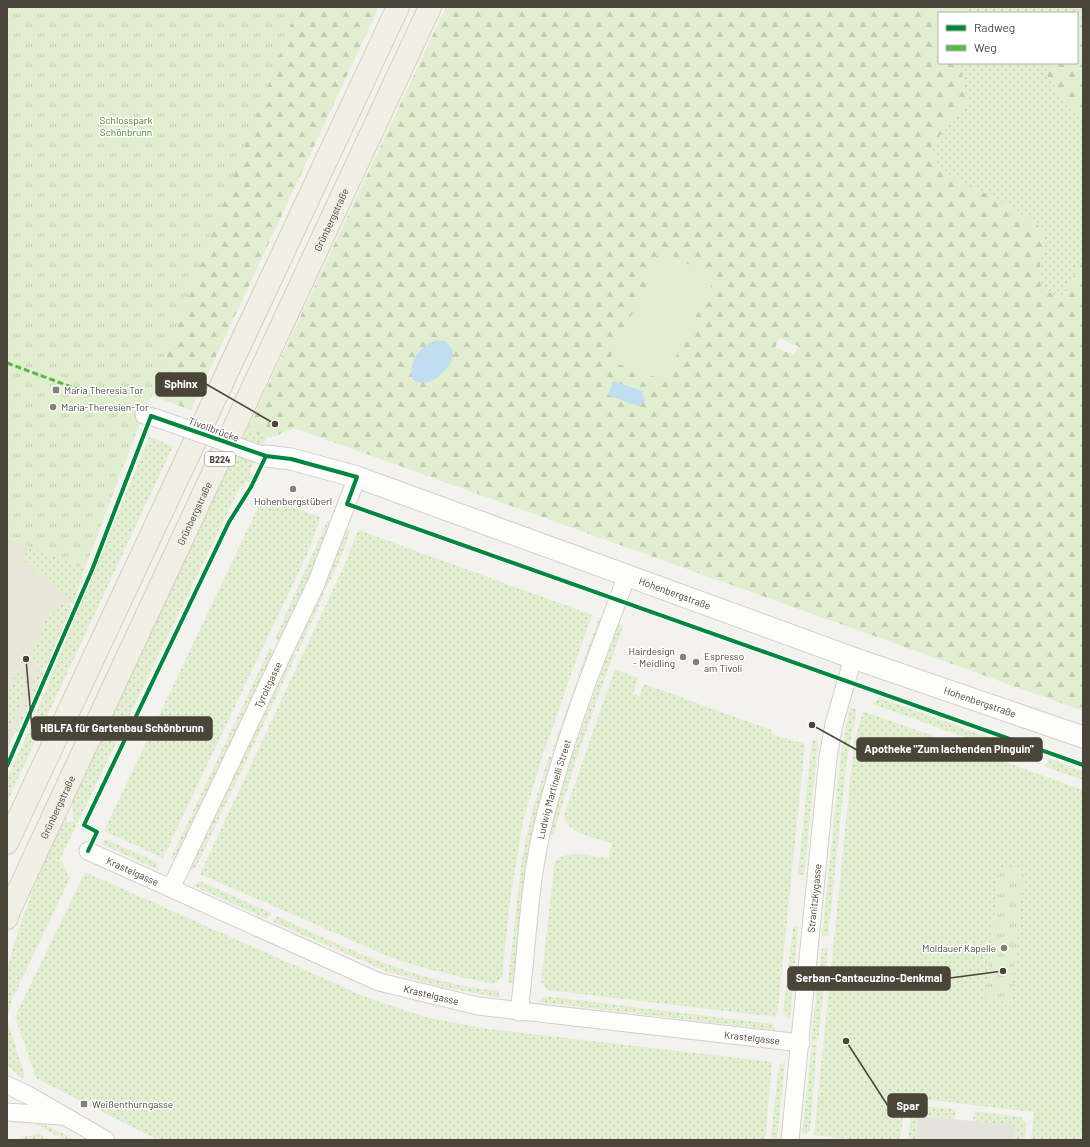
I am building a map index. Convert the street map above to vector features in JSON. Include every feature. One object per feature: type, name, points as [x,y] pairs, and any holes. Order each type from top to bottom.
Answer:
[{"type":"main road","name":"B224","points":[[7,843],[398,7]]},
{"type":"main road","name":"Grünbergstraße","points":[[8,914],[430,7]]},
{"type":"street","name":"Tivolibrücke","points":[[150,416],[262,455]]},
{"type":"street","name":"Hohenbergstraße","points":[[262,455],[291,459],[357,478],[853,658],[1083,737]]},
{"type":"street","name":"Tyroltgasse","points":[[171,888],[315,586],[357,478]]},
{"type":"street","name":"Ludwig Martinelli Street","points":[[519,1012],[534,872],[541,834],[560,760],[627,575]]},
{"type":"street","name":"Stranitzkygasse","points":[[790,1140],[801,1043],[828,757],[834,724],[853,658]]},
{"type":"street","name":"Krastelgasse","points":[[88,851],[379,982],[478,1006],[519,1012],[801,1043]]},
{"type":"street","points":[[7,1085],[30,1096],[106,1140]]},
{"type":"street","points":[[7,1112],[64,1116]]},
{"type":"shaded area","points":[[7,538],[85,568],[7,751]]},
{"type":"shaded area","points":[[923,1116],[1011,1125],[1015,1130],[1014,1140],[916,1140],[918,1118]]},
{"type":"green space","points":[[7,7],[379,7],[191,410],[152,396],[148,404]]},
{"type":"green space","name":"Schlosspark Schönbrunn","points":[[7,7],[298,7],[85,568],[7,538]]},
{"type":"green space","points":[[446,7],[965,7],[964,12],[938,12],[938,64],[960,64],[968,105],[946,127],[932,148],[939,170],[1004,203],[1046,231],[1040,263],[1041,288],[1062,299],[1083,258],[1083,711],[294,428],[270,438],[247,430]],"holes":[[[779,338],[798,346],[794,355],[775,348]]]},
{"type":"green space","points":[[965,7],[1083,7],[1083,23],[1078,26],[1078,12],[964,12]]},
{"type":"green space","points":[[1083,23],[1083,117],[1073,112],[1046,74],[1051,64],[1078,64],[1078,26]]},
{"type":"green space","points":[[960,64],[1051,64],[1046,74],[1073,112],[1083,117],[1083,258],[1062,299],[1040,288],[1040,263],[1046,231],[1004,203],[939,170],[932,148],[946,127],[968,105]]},
{"type":"green space","points":[[663,251],[715,278],[664,380],[609,361]]},
{"type":"green space","points":[[247,430],[267,437],[249,472],[252,477],[249,483],[246,481],[244,486],[241,485],[60,859],[70,878],[11,1002],[7,1021],[7,971],[9,961],[47,852],[64,815],[68,823],[74,821],[72,808],[74,797],[229,465]]},
{"type":"green space","points":[[149,437],[173,446],[7,802],[7,779],[30,728]]},
{"type":"green space","points":[[263,497],[321,517],[308,552],[163,858],[104,831]]},
{"type":"green space","points":[[327,521],[333,522],[315,567],[280,641],[275,639]]},
{"type":"green space","points":[[348,528],[350,532],[341,557],[326,589],[321,587]]},
{"type":"green space","points":[[358,530],[592,615],[542,757],[523,821],[510,901],[502,978],[493,984],[432,970],[397,960],[200,874],[346,562]]},
{"type":"green space","points":[[27,546],[85,568],[73,604],[24,560],[23,556]]},
{"type":"green space","points":[[320,590],[325,592],[298,652],[292,649]]},
{"type":"green space","points":[[61,598],[71,607],[46,668],[29,662],[48,612],[55,614]]},
{"type":"green space","points":[[599,618],[604,618],[582,680],[577,678]]},
{"type":"green space","points":[[619,623],[623,627],[577,757],[553,835],[549,834],[561,787]]},
{"type":"green space","points":[[270,648],[275,651],[176,863],[171,858]]},
{"type":"green space","points":[[290,653],[296,655],[196,867],[192,870],[188,869]]},
{"type":"green space","points":[[23,654],[26,654],[19,674],[29,679],[10,731],[7,730],[7,696]]},
{"type":"green space","points":[[39,668],[45,670],[17,733],[15,733]]},
{"type":"green space","points":[[615,669],[638,678],[633,694],[640,696],[644,684],[771,730],[772,734],[805,744],[777,1017],[547,990],[541,981],[555,861],[561,857],[574,854],[609,858],[612,843],[590,837],[576,831],[567,822],[564,815]]},
{"type":"green space","points":[[576,683],[580,684],[556,752],[552,751]]},
{"type":"green space","points":[[880,698],[1041,756],[1038,763],[872,704]]},
{"type":"green space","points":[[851,707],[856,710],[856,713],[847,758],[828,936],[822,936],[841,756],[844,735]]},
{"type":"green space","points":[[863,711],[1083,790],[1083,1140],[1031,1140],[1034,1112],[906,1097],[900,1140],[855,1140],[814,1135],[854,743]]},
{"type":"green space","points":[[812,740],[818,741],[804,875],[798,874]]},
{"type":"green space","points":[[549,756],[554,758],[534,827],[521,906],[513,985],[508,981],[522,858],[532,812]]},
{"type":"green space","points":[[1049,758],[1083,771],[1083,780],[1046,767]]},
{"type":"green space","points":[[105,839],[157,862],[158,870],[102,844]]},
{"type":"green space","points":[[1007,866],[1019,868],[1024,873],[1011,1002],[985,1000],[999,871]]},
{"type":"green space","points":[[85,872],[368,998],[424,1017],[488,1029],[772,1062],[765,1140],[158,1140],[36,1078],[15,1017]]},
{"type":"green space","points":[[200,881],[271,913],[267,919],[193,886]]},
{"type":"green space","points":[[277,916],[384,963],[441,981],[498,991],[500,998],[434,985],[386,971],[273,922]]},
{"type":"green space","points":[[793,927],[798,927],[790,1019],[783,1013]]},
{"type":"green space","points":[[822,948],[828,948],[818,1041],[811,1041]]},
{"type":"green space","points":[[544,996],[773,1024],[775,1030],[539,1002]]},
{"type":"green space","points":[[7,1024],[9,1026],[25,1077],[22,1078],[7,1065]]},
{"type":"green space","points":[[812,1045],[817,1045],[810,1130],[808,1133],[802,1134]]},
{"type":"green space","points":[[785,1062],[777,1140],[774,1140],[771,1137],[779,1065]]},
{"type":"green space","points":[[919,1106],[956,1109],[954,1119],[923,1116],[919,1118],[916,1140],[908,1140],[912,1110]]},
{"type":"green space","points":[[974,1111],[1021,1117],[1026,1123],[1025,1140],[1014,1140],[1015,1130],[973,1121]]},
{"type":"green space","points":[[30,1121],[45,1125],[72,1138],[71,1140],[65,1140]]},
{"type":"green space","points":[[40,1134],[51,1140],[17,1140],[20,1137]]},
{"type":"water","points":[[438,340],[446,342],[452,350],[453,355],[451,361],[444,371],[434,380],[423,383],[414,381],[412,375],[413,362],[426,345]]},
{"type":"water","points":[[613,381],[643,391],[642,394],[646,400],[638,406],[608,395]]},
{"type":"marked path","points":[[7,363],[85,392]]},
{"type":"cycle path","points":[[7,766],[92,570],[151,416],[266,456],[291,459],[357,477],[347,504],[1083,765]]},
{"type":"cycle path","points":[[88,851],[97,832],[84,825],[229,522],[251,487],[266,456]]},
{"type":"place","name":"Maria Theresia Tor","points":[[56,390]]},
{"type":"place","name":"Maria-Theresien-Tor","points":[[53,407]]},
{"type":"place","name":"Sphinx","points":[[275,424]]},
{"type":"place","name":"Hohenbergstüberl","points":[[293,489]]},
{"type":"place","name":"Hairdesign - Meidling","points":[[683,657]]},
{"type":"place","name":"HBLFA für Gartenbau Schönbrunn","points":[[26,659]]},
{"type":"place","name":"Espresso am Tivoli","points":[[696,662]]},
{"type":"place","name":"Apotheke \"Zum lachenden Pinguin\"","points":[[812,725]]},
{"type":"place","name":"Moldauer Kapelle","points":[[1004,948]]},
{"type":"place","name":"Serban-Cantacuzino-Denkmal","points":[[1003,971]]},
{"type":"place","name":"Spar","points":[[846,1041]]},
{"type":"place","name":"Weißenthurngasse","points":[[84,1104]]}]
